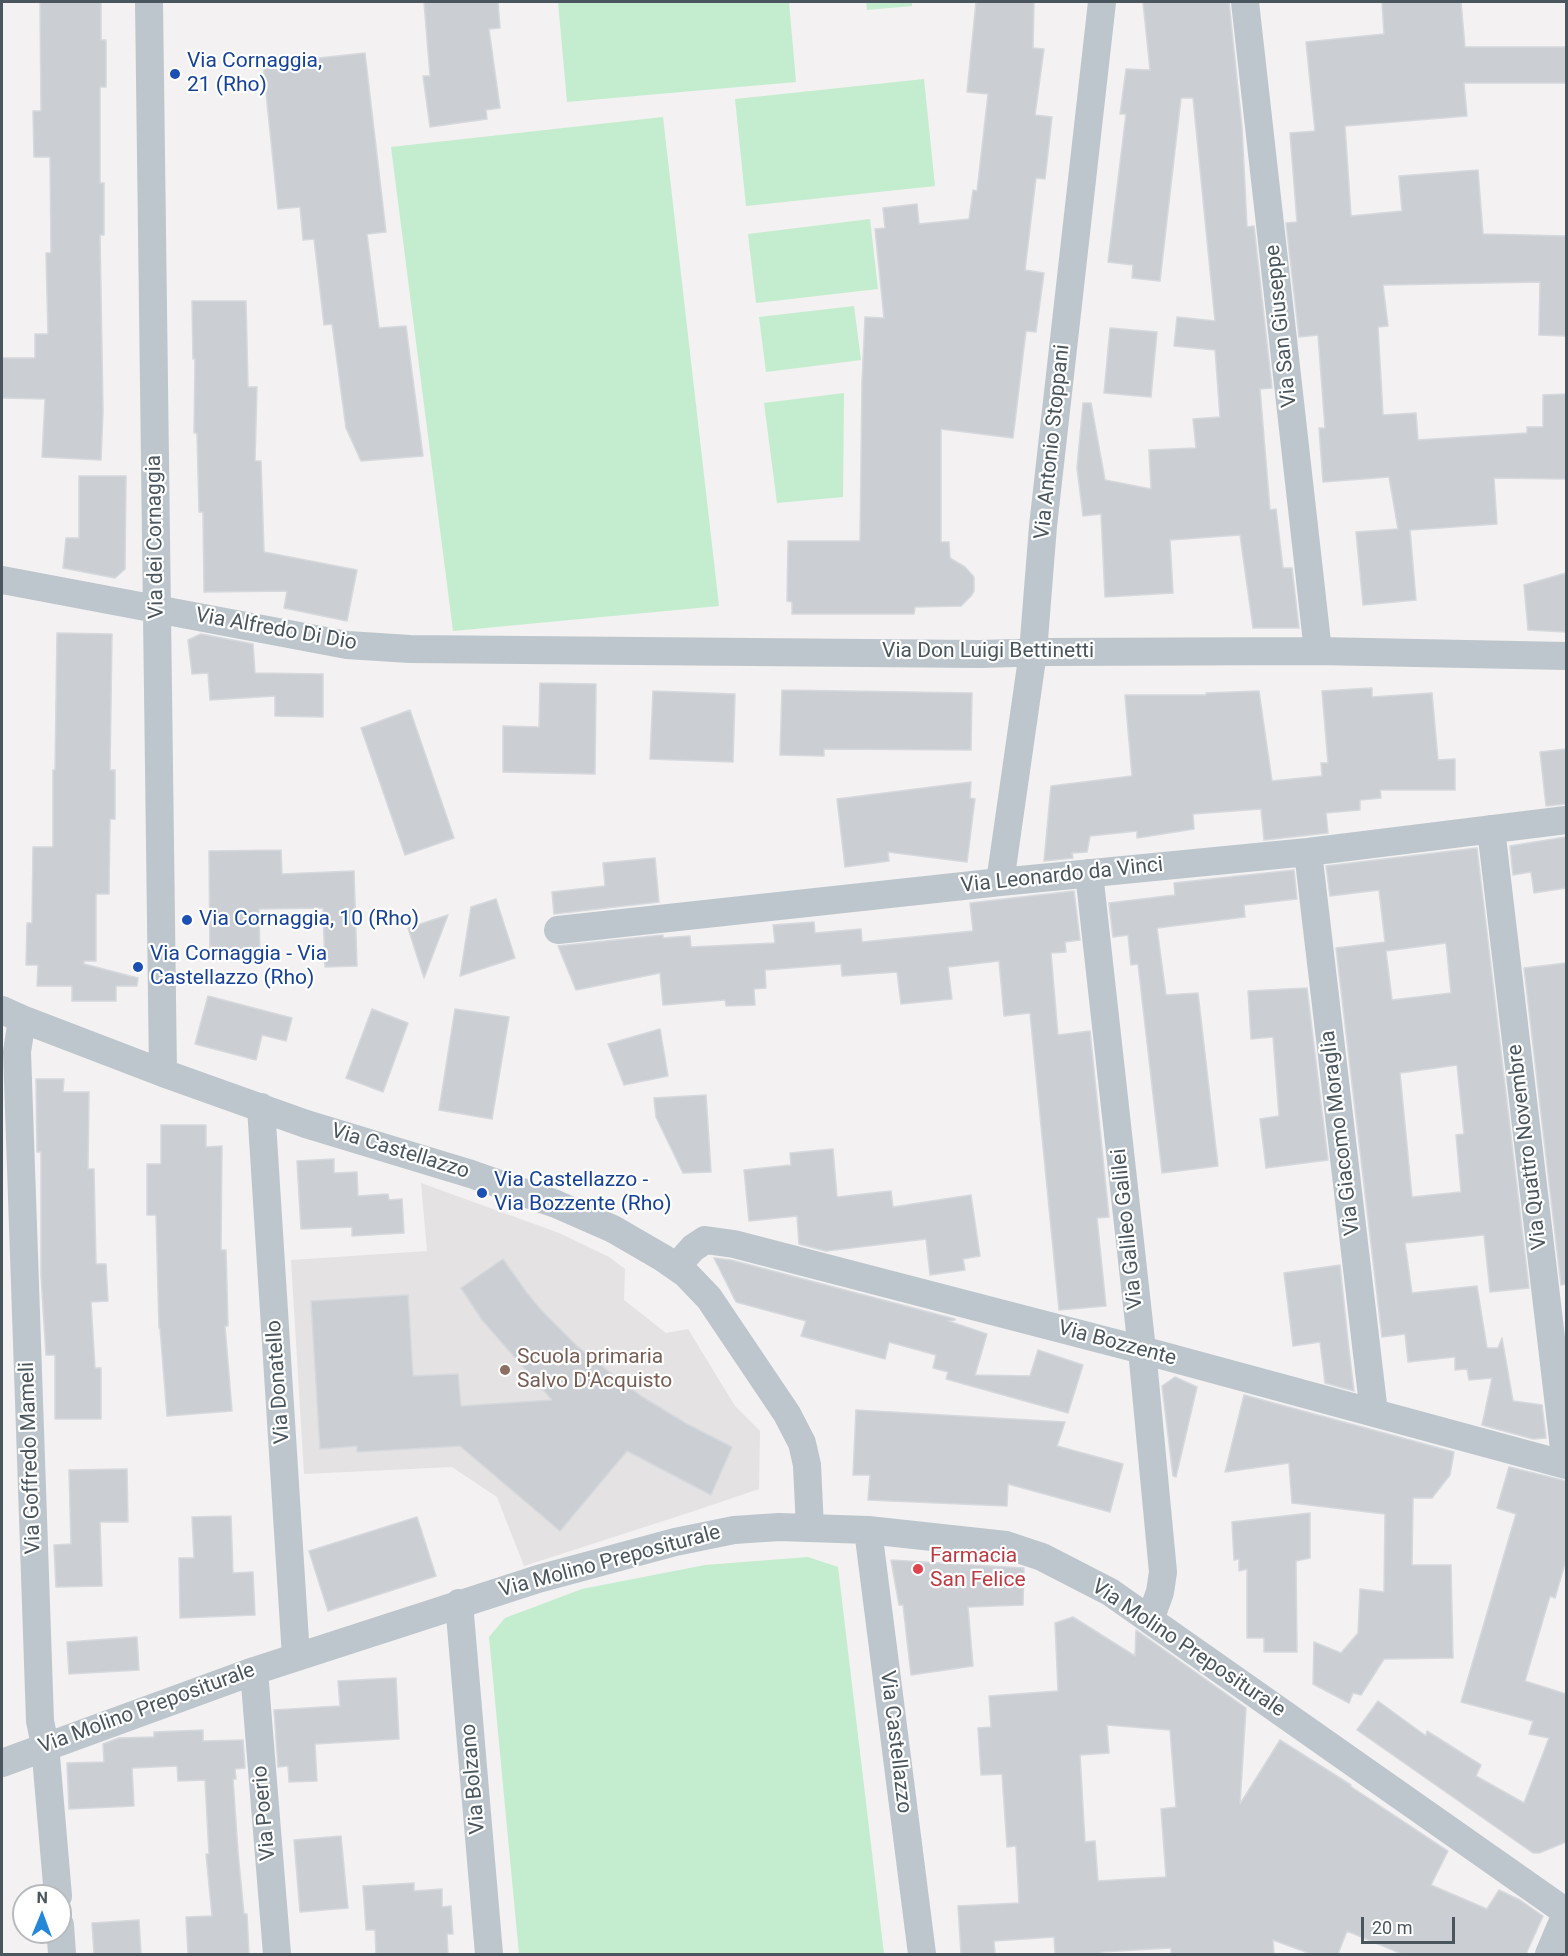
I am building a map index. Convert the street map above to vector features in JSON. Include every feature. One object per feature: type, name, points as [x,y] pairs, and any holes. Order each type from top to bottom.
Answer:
[{"type":"street","name":"Via dei Cornaggia","points":[[149,2],[163,1073]]},
{"type":"street","name":"Via Antonio Stoppani","points":[[1000,882],[1033,652],[1043,526],[1102,2]]},
{"type":"street","name":"Via San Giuseppe","points":[[1245,2],[1318,651]]},
{"type":"street","name":"Via Alfredo Di Dio","points":[[2,580],[346,645],[410,649]]},
{"type":"street","name":"Via Don Luigi Bettinetti","points":[[410,649],[980,654],[1318,651],[1566,656]]},
{"type":"street","name":"Via Leonardo da Vinci","points":[[558,930],[1000,882],[1308,852],[1566,820]]},
{"type":"street","name":"Via Quattro Novembre","points":[[1491,829],[1566,1465]]},
{"type":"street","name":"Via Giacomo Moraglia","points":[[1308,852],[1374,1413]]},
{"type":"street","name":"Via Galileo Galilei","points":[[1089,873],[1142,1350],[1162,1572],[1160,1593],[1150,1620]]},
{"type":"street","name":"Via Castellazzo","points":[[12,1014],[163,1073],[306,1124],[471,1174],[556,1204],[613,1229],[676,1267],[709,1298],[788,1414],[802,1443],[807,1465],[810,1528]]},
{"type":"street","name":"Via Goffredo Mameli","points":[[12,1014],[18,1064],[40,1721],[45,1745],[57,1884]]},
{"type":"street","name":"Via Donatello","points":[[261,1107],[296,1657]]},
{"type":"street","name":"Via Bozzente","points":[[676,1267],[693,1248],[705,1240],[719,1241],[1142,1350],[1566,1465]]},
{"type":"street","name":"Via Molino Prepositurale","points":[[2,1763],[45,1745],[296,1657],[538,1579],[675,1542],[734,1530],[779,1527],[868,1530],[1006,1545],[1042,1557],[1110,1592],[1566,1913]]},
{"type":"street","name":"Via Castellazzo","points":[[868,1530],[922,1954]]},
{"type":"street","name":"Via Bolzano","points":[[459,1604],[489,1954]]},
{"type":"street","name":"Via Poerio","points":[[254,1671],[277,1954]]},
{"type":"street","points":[[1549,1954],[1566,1913]]},
{"type":"shaded area","name":"Scuola primaria Salvo D'Acquisto","points":[[421,1183],[559,1233],[609,1257],[625,1269],[624,1300],[666,1333],[688,1329],[735,1406],[760,1431],[759,1489],[524,1566],[497,1497],[452,1467],[304,1474],[291,1260],[427,1251]]},
{"type":"green space","points":[[558,2],[789,2],[796,82],[567,102]]},
{"type":"green space","points":[[866,2],[912,2],[912,6],[867,10]]},
{"type":"green space","points":[[924,79],[935,186],[746,206],[735,99]]},
{"type":"green space","points":[[663,117],[719,606],[453,631],[391,147]]},
{"type":"green space","points":[[870,219],[878,289],[756,303],[748,234]]},
{"type":"green space","points":[[854,306],[861,360],[766,372],[759,317]]},
{"type":"green space","points":[[844,393],[843,497],[777,503],[764,403]]},
{"type":"green space","points":[[808,1557],[838,1567],[884,1954],[519,1954],[489,1637],[505,1618],[582,1589],[705,1565]]},
{"type":"building","points":[[40,2],[101,2],[101,40],[106,40],[106,87],[100,87],[100,183],[104,183],[104,235],[100,235],[103,411],[101,460],[42,457],[45,399],[2,398],[2,358],[35,358],[35,334],[48,334],[46,253],[51,253],[50,157],[34,157],[33,111],[41,111]]},
{"type":"building","points":[[424,2],[498,2],[500,28],[489,29],[500,108],[486,110],[487,119],[430,127],[423,76],[430,76]]},
{"type":"building","points":[[976,2],[1034,2],[1033,48],[1044,49],[1035,115],[1052,117],[1045,179],[1036,178],[1025,270],[1044,273],[1036,332],[1026,331],[1013,438],[941,429],[941,542],[949,542],[950,558],[965,567],[974,577],[974,591],[961,606],[915,607],[914,614],[792,614],[792,602],[787,601],[788,541],[860,541],[865,317],[884,318],[875,229],[885,228],[883,208],[917,204],[919,224],[969,219],[973,190],[977,191],[988,94],[967,92]]},
{"type":"building","points":[[1143,2],[1229,2],[1242,127],[1247,227],[1254,226],[1272,388],[1260,389],[1270,510],[1276,509],[1283,568],[1292,568],[1299,628],[1253,628],[1240,535],[1170,540],[1173,593],[1105,597],[1101,514],[1083,516],[1077,468],[1083,403],[1091,403],[1105,480],[1151,489],[1149,450],[1196,448],[1193,419],[1220,417],[1215,350],[1174,346],[1177,317],[1215,321],[1193,98],[1181,98],[1160,281],[1132,278],[1133,265],[1108,262],[1126,114],[1120,114],[1126,69],[1150,70]]},
{"type":"building","points":[[1382,2],[1461,2],[1465,47],[1566,47],[1566,83],[1464,83],[1467,116],[1345,126],[1351,216],[1402,211],[1399,176],[1478,170],[1483,234],[1566,236],[1566,336],[1539,335],[1540,282],[1383,285],[1388,326],[1378,327],[1383,415],[1416,413],[1418,440],[1527,433],[1527,427],[1543,427],[1543,395],[1566,394],[1566,479],[1494,478],[1497,524],[1410,530],[1416,600],[1363,605],[1356,532],[1398,529],[1389,477],[1323,482],[1319,428],[1325,428],[1318,335],[1299,337],[1286,223],[1297,222],[1290,133],[1315,131],[1306,42],[1384,34]]},
{"type":"building","points":[[365,53],[386,232],[367,234],[379,328],[406,326],[423,456],[361,461],[346,428],[332,324],[324,325],[314,239],[303,240],[300,207],[278,209],[263,64]]},
{"type":"building","points":[[192,301],[246,301],[248,387],[257,387],[255,461],[261,461],[264,552],[357,570],[347,621],[284,608],[287,591],[204,592],[203,512],[199,512],[197,433],[194,433],[195,359],[193,359]]},
{"type":"building","points":[[1110,328],[1157,332],[1151,397],[1104,393]]},
{"type":"building","points":[[79,476],[126,476],[125,569],[115,578],[63,568],[66,538],[79,538]]},
{"type":"building","points":[[1566,573],[1566,632],[1528,630],[1524,585]]},
{"type":"building","points":[[57,633],[112,634],[110,770],[115,770],[115,819],[110,819],[109,894],[96,894],[96,961],[84,961],[84,964],[138,978],[137,986],[116,986],[116,1001],[72,1001],[72,986],[37,986],[38,965],[26,965],[27,923],[32,923],[33,847],[53,847]]},
{"type":"building","points":[[201,634],[253,644],[255,673],[323,674],[323,717],[275,716],[275,696],[210,700],[208,673],[192,674],[188,640]]},
{"type":"building","points":[[540,683],[596,684],[595,774],[503,772],[503,726],[539,727]]},
{"type":"building","points":[[1372,688],[1372,697],[1432,693],[1438,760],[1455,759],[1455,790],[1380,790],[1381,798],[1360,800],[1360,810],[1326,813],[1328,833],[1264,840],[1261,809],[1193,814],[1194,829],[1137,838],[1137,831],[1090,836],[1087,852],[1072,853],[1073,858],[1044,861],[1051,786],[1132,776],[1125,695],[1206,695],[1206,693],[1259,691],[1272,781],[1322,776],[1321,763],[1328,763],[1322,691]]},
{"type":"building","points":[[782,690],[972,693],[971,750],[824,749],[824,756],[780,755]]},
{"type":"building","points":[[653,691],[735,694],[733,762],[650,759]]},
{"type":"building","points":[[410,710],[454,838],[405,855],[361,728]]},
{"type":"building","points":[[1566,749],[1566,804],[1546,806],[1540,752]]},
{"type":"building","points":[[971,782],[970,798],[975,799],[967,862],[888,852],[889,861],[845,867],[837,799]]},
{"type":"building","points":[[1566,837],[1566,888],[1534,893],[1531,872],[1513,875],[1510,846]]},
{"type":"building","points":[[1477,848],[1529,1288],[1490,1292],[1484,1235],[1405,1243],[1412,1293],[1477,1286],[1487,1348],[1498,1348],[1502,1338],[1513,1401],[1542,1405],[1546,1438],[1533,1439],[1482,1425],[1492,1378],[1469,1380],[1467,1369],[1455,1370],[1455,1357],[1408,1362],[1405,1334],[1382,1337],[1336,948],[1385,942],[1379,890],[1330,896],[1326,866]],"holes":[[[1446,943],[1451,993],[1392,1000],[1386,951]],[[1457,1065],[1464,1134],[1456,1135],[1461,1192],[1412,1197],[1400,1073]]]},
{"type":"building","points":[[281,850],[282,874],[354,871],[357,966],[325,967],[323,908],[259,909],[260,958],[210,959],[209,851]]},
{"type":"building","points":[[655,858],[659,902],[554,914],[552,892],[605,886],[603,863]]},
{"type":"building","points":[[1294,870],[1297,899],[1244,905],[1245,917],[1157,928],[1166,995],[1198,993],[1218,1166],[1162,1173],[1138,964],[1131,965],[1128,935],[1113,937],[1109,903],[1175,895],[1174,883]]},
{"type":"building","points":[[1074,891],[1080,940],[1065,942],[1066,952],[1051,953],[1058,1035],[1090,1031],[1109,1217],[1097,1218],[1106,1306],[1059,1310],[1030,1013],[1004,1016],[999,961],[948,967],[952,999],[901,1004],[897,972],[842,976],[841,964],[765,970],[766,988],[754,989],[755,1005],[726,1006],[725,1000],[663,1005],[660,973],[576,990],[558,946],[663,935],[663,938],[690,936],[691,947],[775,943],[773,925],[814,922],[815,933],[861,929],[862,942],[973,931],[970,903]]},
{"type":"building","points":[[496,899],[515,958],[460,976],[471,907]]},
{"type":"building","points":[[448,915],[424,978],[408,928]]},
{"type":"building","points":[[1566,963],[1566,1284],[1561,1285],[1524,968]]},
{"type":"building","points":[[1307,988],[1328,1160],[1266,1168],[1260,1119],[1279,1116],[1273,1037],[1251,1039],[1248,991]]},
{"type":"building","points":[[208,996],[292,1018],[286,1041],[262,1035],[256,1060],[195,1044]]},
{"type":"building","points":[[372,1009],[408,1023],[383,1092],[346,1078]]},
{"type":"building","points":[[455,1009],[509,1017],[492,1119],[439,1110]]},
{"type":"building","points":[[660,1029],[668,1076],[624,1085],[608,1044]]},
{"type":"building","points":[[36,1079],[64,1079],[63,1092],[89,1092],[88,1169],[94,1169],[96,1264],[106,1264],[108,1301],[91,1302],[95,1368],[101,1368],[101,1419],[55,1419],[55,1355],[46,1355],[41,1275],[41,1152],[37,1152]]},
{"type":"building","points":[[706,1095],[711,1172],[683,1173],[656,1117],[654,1098]]},
{"type":"building","points":[[161,1125],[206,1125],[206,1147],[222,1146],[221,1250],[226,1250],[228,1326],[225,1326],[232,1411],[167,1416],[159,1328],[156,1215],[147,1215],[147,1164],[161,1164]]},
{"type":"building","points":[[833,1149],[837,1197],[891,1191],[893,1207],[971,1195],[980,1256],[963,1259],[965,1270],[930,1275],[926,1239],[826,1251],[799,1244],[797,1216],[749,1221],[744,1170],[791,1165],[790,1153]]},
{"type":"building","points":[[334,1159],[334,1173],[357,1172],[358,1196],[388,1194],[389,1200],[402,1199],[404,1233],[352,1236],[352,1227],[301,1229],[297,1161]]},
{"type":"building","points":[[714,1258],[731,1260],[955,1319],[948,1321],[987,1334],[975,1375],[1030,1376],[1038,1350],[1083,1365],[1068,1413],[946,1379],[948,1372],[933,1368],[936,1355],[889,1342],[885,1359],[801,1336],[806,1321],[736,1302]]},
{"type":"building","points":[[503,1259],[542,1311],[577,1346],[641,1396],[687,1424],[732,1447],[711,1495],[627,1451],[560,1531],[460,1446],[357,1452],[357,1446],[320,1449],[311,1301],[408,1295],[413,1376],[458,1374],[461,1406],[552,1400],[482,1320],[461,1288]]},
{"type":"building","points":[[1340,1265],[1354,1391],[1325,1383],[1320,1342],[1293,1346],[1284,1273]]},
{"type":"building","points":[[1175,1377],[1197,1387],[1176,1477],[1173,1476],[1162,1386]]},
{"type":"building","points":[[1244,1395],[1454,1452],[1450,1475],[1432,1498],[1413,1498],[1412,1565],[1451,1565],[1453,1658],[1384,1659],[1361,1695],[1353,1693],[1349,1703],[1313,1684],[1314,1642],[1341,1653],[1358,1633],[1360,1589],[1384,1592],[1385,1514],[1292,1503],[1289,1463],[1225,1472]]},
{"type":"building","points":[[856,1410],[1065,1422],[1057,1446],[1123,1464],[1110,1512],[1008,1484],[1007,1506],[868,1500],[870,1475],[853,1475]]},
{"type":"building","points":[[1509,1467],[1566,1481],[1566,1560],[1555,1598],[1550,1596],[1525,1681],[1566,1694],[1566,1842],[1539,1853],[1533,1853],[1357,1730],[1378,1701],[1426,1736],[1427,1731],[1481,1765],[1476,1776],[1524,1803],[1549,1738],[1529,1734],[1533,1721],[1461,1702],[1516,1514],[1497,1508]]},
{"type":"building","points":[[127,1469],[128,1522],[100,1522],[102,1586],[56,1587],[54,1545],[71,1544],[69,1470]]},
{"type":"building","points":[[1310,1513],[1310,1558],[1296,1561],[1297,1652],[1264,1652],[1264,1638],[1247,1638],[1247,1569],[1239,1571],[1239,1559],[1234,1560],[1232,1522]]},
{"type":"building","points":[[231,1516],[233,1573],[253,1572],[255,1615],[180,1618],[179,1558],[194,1558],[192,1517]]},
{"type":"building","points":[[417,1517],[436,1576],[328,1611],[309,1551]]},
{"type":"building","points":[[891,1560],[1024,1568],[1023,1605],[968,1607],[973,1666],[911,1675],[903,1605],[899,1605]]},
{"type":"building","points":[[1073,1617],[1135,1656],[1136,1630],[1246,1708],[1240,1804],[1280,1740],[1448,1851],[1431,1885],[1487,1909],[1499,1890],[1520,1900],[1543,1916],[1526,1954],[1402,1954],[1347,1931],[1338,1954],[1311,1954],[1273,1940],[1274,1954],[1171,1954],[1171,1948],[1101,1952],[1101,1954],[1055,1954],[1054,1937],[994,1941],[995,1954],[961,1954],[958,1906],[1019,1903],[1016,1846],[1007,1847],[1002,1774],[981,1775],[978,1728],[991,1727],[989,1696],[1058,1691],[1055,1623]],"holes":[[[1107,1725],[1170,1730],[1176,1807],[1161,1809],[1166,1877],[1098,1881],[1095,1841],[1085,1842],[1080,1755],[1109,1753]]]},
{"type":"building","points":[[137,1637],[139,1670],[69,1674],[67,1642]]},
{"type":"building","points":[[396,1678],[399,1739],[315,1744],[317,1781],[289,1782],[288,1766],[278,1767],[274,1710],[340,1706],[338,1681]]},
{"type":"building","points":[[203,1730],[203,1741],[243,1740],[245,1768],[235,1769],[236,1779],[233,1779],[249,1954],[188,1954],[186,1917],[212,1916],[206,1854],[209,1854],[205,1780],[178,1781],[177,1766],[132,1768],[134,1806],[69,1809],[67,1763],[104,1762],[103,1744],[119,1738],[154,1737],[154,1732]]},
{"type":"building","points":[[341,1836],[348,1908],[300,1912],[294,1840]]},
{"type":"building","points":[[414,1883],[414,1891],[442,1889],[442,1907],[451,1906],[453,1934],[447,1934],[448,1954],[376,1954],[375,1930],[366,1930],[363,1886]]},
{"type":"building","points":[[139,1920],[141,1954],[94,1954],[92,1923]]},
{"type":"place","name":"Via Cornaggia, 21 (Rho)","points":[[175,74]]},
{"type":"place","name":"Via Cornaggia, 10 (Rho)","points":[[187,920]]},
{"type":"place","name":"Via Cornaggia - Via Castellazzo (Rho)","points":[[138,967]]},
{"type":"place","name":"Via Castellazzo - Via Bozzente (Rho)","points":[[482,1193]]},
{"type":"place","name":"Scuola primaria Salvo D'Acquisto","points":[[505,1370]]},
{"type":"place","name":"Farmacia San Felice","points":[[918,1569]]}]
